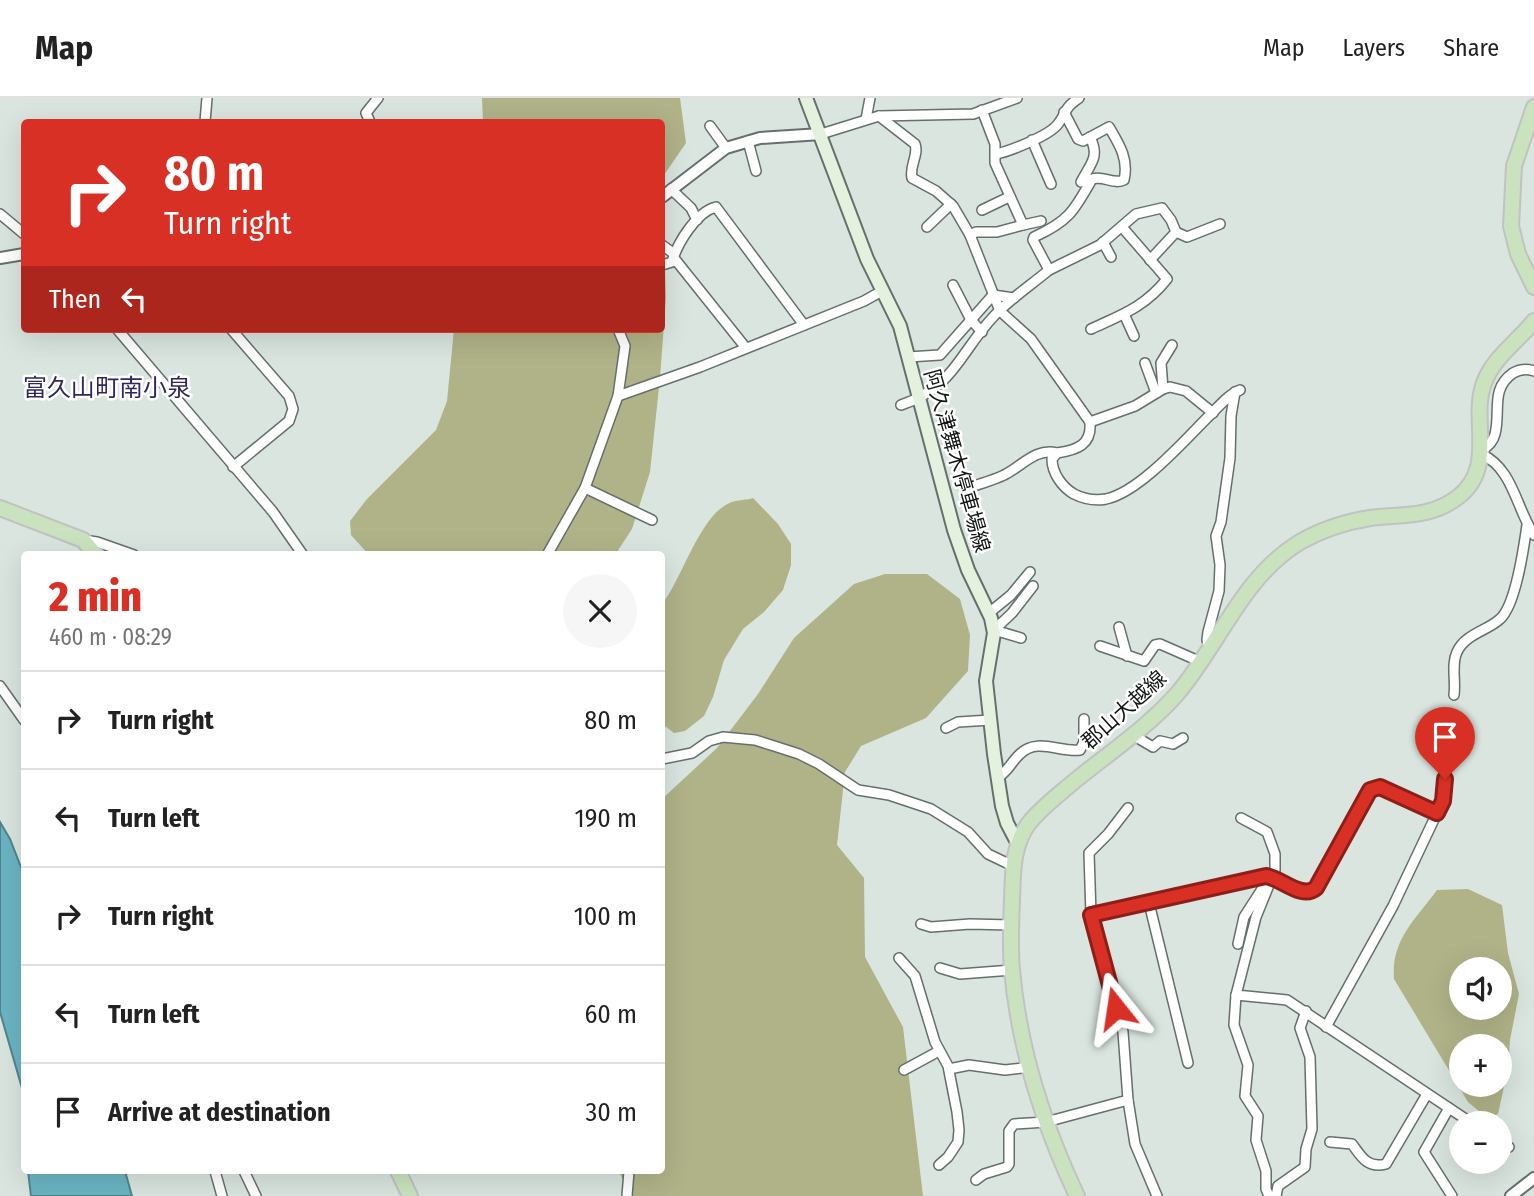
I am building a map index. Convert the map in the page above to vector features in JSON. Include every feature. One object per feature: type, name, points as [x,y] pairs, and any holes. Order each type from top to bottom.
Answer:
[{"type":"main road","name":"阿久津舞木停車場線","points":[[806,98],[850,216],[900,326],[954,530],[994,630],[986,681],[997,778],[1007,823],[1018,844]]},
{"type":"main road","points":[[1534,107],[1514,166],[1511,226],[1518,254],[1534,287]]},
{"type":"main road","name":"郡山大越線","points":[[1077,1196],[1046,1122],[1018,1014],[1012,970],[1013,866],[1018,844],[1028,824],[1042,809],[1174,697],[1261,574],[1288,550],[1335,526],[1373,518],[1423,514],[1438,510],[1461,496],[1476,473],[1481,452],[1480,396],[1485,380],[1495,362],[1534,321]]},
{"type":"main road","points":[[0,508],[83,540],[93,551]]},
{"type":"main road","points":[[399,1174],[410,1196]]},
{"type":"street","points":[[205,119],[207,98]]},
{"type":"street","points":[[369,119],[366,113],[378,98]]},
{"type":"street","points":[[866,120],[870,98]]},
{"type":"street","points":[[665,194],[726,148],[748,141],[821,134],[879,116],[959,116],[1017,98]]},
{"type":"street","points":[[996,154],[1058,126],[1066,107],[1079,98]]},
{"type":"street","points":[[982,110],[995,145],[995,163],[1023,225]]},
{"type":"street","points":[[1049,270],[1033,240],[1034,237],[1057,226],[1075,211],[1092,179],[1103,177],[1121,182],[1124,177],[1124,155],[1109,127],[1083,141],[1078,139],[1065,112]]},
{"type":"street","points":[[879,116],[916,146],[911,173],[913,181],[936,191],[951,204],[970,235],[1000,311],[1031,339],[1090,422],[1091,435],[1077,448],[1057,453],[1043,452],[1005,475],[977,485]]},
{"type":"street","points":[[710,126],[726,148]]},
{"type":"street","points":[[1081,181],[1096,155],[1090,137]]},
{"type":"street","points":[[1032,140],[1051,184]]},
{"type":"street","points":[[748,141],[756,171]]},
{"type":"street","points":[[671,189],[691,208],[697,219]]},
{"type":"street","points":[[982,210],[1009,197]]},
{"type":"street","points":[[927,227],[951,204]]},
{"type":"street","points":[[665,264],[672,261],[697,219],[716,206],[804,325]]},
{"type":"street","points":[[901,405],[920,399],[947,379],[982,332],[1014,298],[1049,270],[1103,242],[1136,214],[1162,208],[1176,232],[1187,236],[1220,224]]},
{"type":"street","points":[[0,215],[21,232]]},
{"type":"street","points":[[970,235],[976,232],[997,232],[1041,221]]},
{"type":"street","points":[[1091,330],[1149,299],[1167,279],[1122,227]]},
{"type":"street","points":[[1150,260],[1176,232]]},
{"type":"street","points":[[1103,242],[1111,257]]},
{"type":"street","points":[[665,248],[746,348]]},
{"type":"street","points":[[0,258],[21,254]]},
{"type":"street","points":[[953,285],[971,320],[982,332]]},
{"type":"street","points":[[618,396],[701,367],[864,301],[882,291]]},
{"type":"street","points":[[993,295],[1014,298]]},
{"type":"street","points":[[908,357],[940,355],[993,295]]},
{"type":"street","points":[[1124,314],[1134,336]]},
{"type":"street","points":[[120,333],[273,512],[300,551]]},
{"type":"street","points":[[233,467],[289,421],[293,409],[289,396],[234,333]]},
{"type":"street","points":[[549,551],[586,488],[618,396],[625,345],[620,333]]},
{"type":"street","points":[[1160,391],[1161,363],[1172,345]]},
{"type":"street","points":[[1145,363],[1160,391]]},
{"type":"street","points":[[1534,371],[1517,371],[1505,380],[1496,402],[1495,434],[1490,445],[1481,452],[1497,464],[1507,479],[1534,535]]},
{"type":"street","points":[[1090,422],[1135,406],[1160,391],[1176,387],[1186,391],[1213,413]]},
{"type":"street","points":[[1057,453],[1052,458],[1053,465],[1065,487],[1076,495],[1090,499],[1108,499],[1133,486],[1165,460],[1237,391],[1230,416],[1230,458],[1221,522],[1216,536],[1220,565],[1219,591],[1208,632],[1209,647]]},
{"type":"street","points":[[586,488],[652,520]]},
{"type":"street","points":[[1525,520],[1534,515]]},
{"type":"street","points":[[1454,695],[1455,655],[1466,639],[1501,619],[1508,608],[1522,563],[1525,520]]},
{"type":"street","points":[[83,540],[123,551]]},
{"type":"street","points":[[989,613],[1011,595],[1030,572]]},
{"type":"street","points":[[994,630],[1012,613],[1033,586]]},
{"type":"street","points":[[1119,626],[1127,656]]},
{"type":"street","points":[[994,630],[1021,638]]},
{"type":"street","points":[[1100,646],[1144,661],[1157,644],[1201,662]]},
{"type":"street","points":[[0,686],[21,716]]},
{"type":"street","points":[[997,778],[1005,774],[1020,753],[1033,747],[1080,750],[1084,742],[1084,719]]},
{"type":"street","points":[[946,728],[958,722],[991,720]]},
{"type":"street","points":[[1326,1027],[1393,906],[1437,813],[1444,794],[1444,750],[1457,721]]},
{"type":"street","points":[[1131,734],[1153,747],[1160,741],[1173,744],[1183,738]]},
{"type":"street","points":[[665,758],[692,752],[709,741],[723,737],[755,740],[799,754],[858,790],[889,795],[931,809],[962,828],[988,854],[1013,866]]},
{"type":"street","points":[[1091,915],[1266,876],[1304,893],[1314,890],[1370,790],[1376,787],[1437,813]]},
{"type":"street","points":[[1128,808],[1089,853],[1091,915],[1123,1032],[1128,1100],[1135,1144],[1157,1196]]},
{"type":"street","points":[[1241,818],[1268,832],[1275,854],[1273,877],[1256,917],[1236,995],[1234,1025],[1248,1065],[1245,1096],[1258,1116],[1256,1140],[1266,1171],[1266,1189],[1269,1196]]},
{"type":"street","points":[[1238,944],[1244,917],[1273,877]]},
{"type":"street","points":[[1149,903],[1188,1063]]},
{"type":"street","points":[[921,924],[931,927],[970,923],[1011,925]]},
{"type":"street","points":[[899,958],[915,976],[939,1051],[949,1069],[959,1135],[953,1150],[939,1165]]},
{"type":"street","points":[[940,968],[960,974],[1012,970]]},
{"type":"street","points":[[1236,995],[1287,1000],[1454,1111]]},
{"type":"street","points":[[1276,1196],[1278,1186],[1305,1167],[1306,1149],[1312,1129],[1309,1099],[1310,1057],[1300,1028],[1306,1011]]},
{"type":"street","points":[[904,1070],[939,1051]]},
{"type":"street","points":[[949,1069],[969,1065],[1004,1070],[1031,1067]]},
{"type":"street","points":[[1330,1142],[1350,1143],[1365,1162],[1375,1166],[1385,1164],[1427,1094]]},
{"type":"street","points":[[976,1180],[1009,1164],[1009,1131],[1012,1125],[1046,1122],[1128,1100]]},
{"type":"street","points":[[1450,1108],[1424,1152],[1452,1196]]},
{"type":"street","points":[[216,1174],[222,1196]]},
{"type":"street","points":[[245,1174],[256,1196]]},
{"type":"street","points":[[627,1196],[629,1174]]},
{"type":"street","points":[[1511,1196],[1534,1178]]},
{"type":"green space","points":[[482,98],[680,98],[686,143],[665,174],[665,119],[483,119]]},
{"type":"green space","points":[[454,333],[663,333],[650,472],[632,529],[618,551],[365,551],[351,535],[350,521],[367,499],[436,430],[447,401]]},
{"type":"green space","points":[[753,498],[778,524],[791,544],[791,565],[783,590],[764,612],[743,629],[724,660],[704,716],[685,731],[674,733],[665,726],[665,600],[701,532],[721,508],[732,502]]},
{"type":"green space","points":[[885,574],[927,574],[960,599],[970,635],[968,671],[926,718],[861,746],[845,772],[837,845],[864,878],[865,957],[903,1027],[923,1196],[633,1196],[620,1174],[665,1174],[665,796],[717,748],[758,694],[794,638],[854,584]]},
{"type":"green space","points":[[1468,889],[1502,905],[1509,957],[1449,957],[1449,1020],[1512,1020],[1512,968],[1519,994],[1511,1034],[1449,1034],[1449,1070],[1394,979],[1396,953],[1413,921],[1437,890]]},
{"type":"green space","points":[[1465,1097],[1502,1097],[1499,1111],[1479,1111]]},
{"type":"water","points":[[0,822],[21,867],[21,1085],[0,1012]]},
{"type":"water","points":[[28,1174],[126,1174],[132,1196],[31,1196]]},
{"type":"district","name":"富久山町南小泉","points":[[107,388]]},
{"type":"route","points":[[1116,1008],[1091,915],[1266,876],[1304,893],[1311,892],[1316,888],[1370,790],[1380,787],[1437,813],[1443,801],[1445,779]]}]
